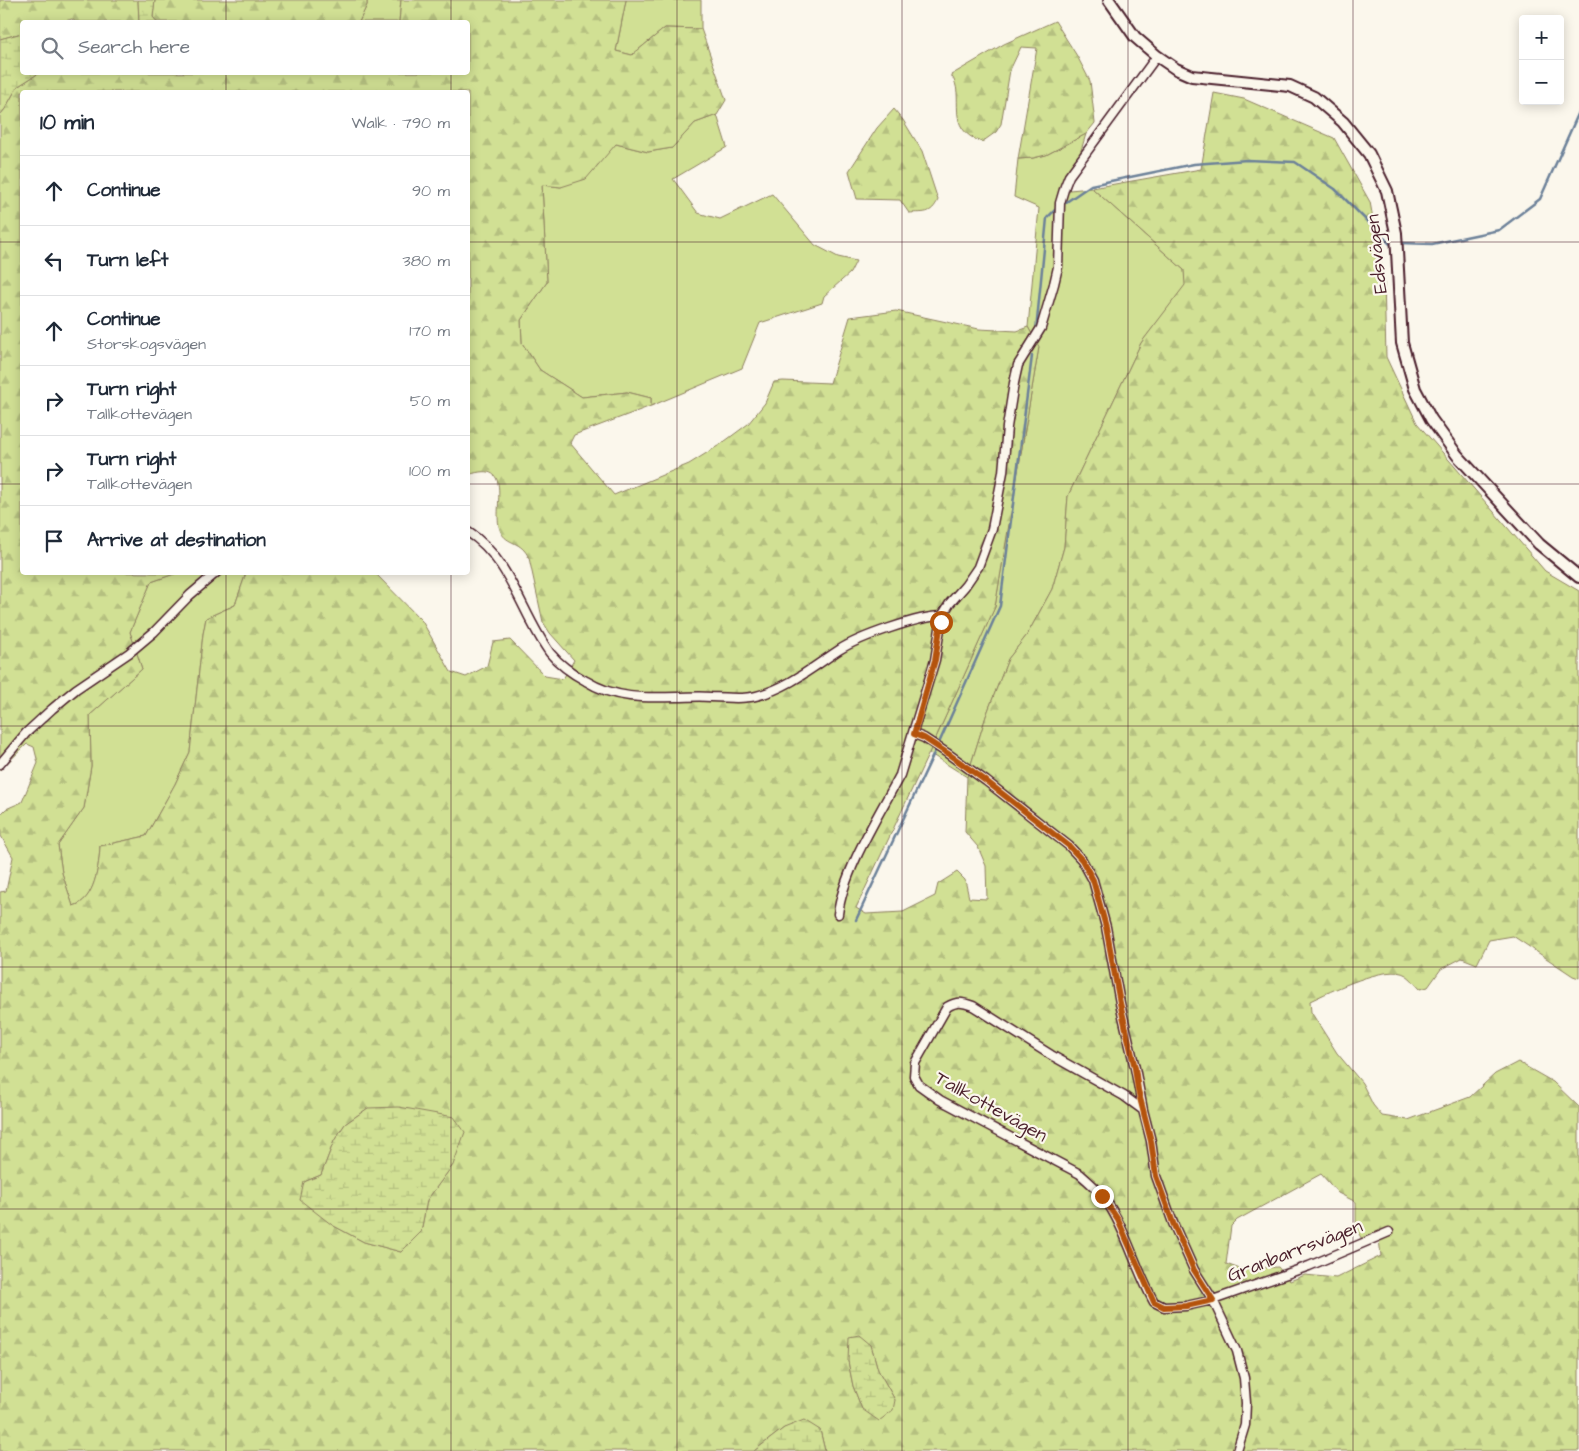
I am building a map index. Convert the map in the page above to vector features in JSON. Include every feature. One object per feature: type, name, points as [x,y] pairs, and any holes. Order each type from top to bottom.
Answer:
[{"type":"street","name":"Edsvägen","points":[[1110,0],[1135,37],[1176,69],[1192,76],[1290,86],[1314,97],[1343,122],[1369,154],[1387,191],[1396,232],[1402,343],[1414,388],[1431,419],[1457,455],[1539,544],[1579,577]]},
{"type":"street","points":[[838,914],[842,893],[851,871],[900,775],[935,660],[942,616],[978,567],[992,529],[1018,365],[1042,328],[1058,267],[1060,204],[1065,186],[1069,176],[1157,56]]},
{"type":"street","points":[[470,534],[484,544],[494,556],[551,654],[586,682],[623,696],[650,698],[736,698],[756,696],[804,675],[852,642],[901,625],[933,616],[942,616]]},
{"type":"street","points":[[0,764],[26,733],[52,709],[76,689],[129,653],[154,632],[190,595],[213,575]]},
{"type":"street","points":[[914,734],[924,738],[947,753],[986,781],[1069,846],[1082,860],[1093,880],[1106,927],[1120,1003],[1135,1068],[1140,1108],[1151,1141],[1156,1176],[1173,1223],[1194,1270],[1213,1300],[1237,1351],[1244,1378],[1245,1424],[1237,1451]]},
{"type":"street","name":"Tallkottevägen","points":[[1140,1108],[1124,1096],[1051,1055],[973,1006],[962,1002],[955,1002],[947,1007],[915,1063],[914,1076],[919,1085],[940,1100],[1080,1174],[1092,1184],[1118,1220],[1154,1302],[1164,1307],[1186,1306],[1213,1300]]},
{"type":"street","name":"Granbarrsvägen","points":[[1213,1300],[1309,1266],[1389,1232]]},
{"type":"green space","points":[[0,0],[138,0],[139,20],[20,20],[20,34],[0,39]]},
{"type":"green space","points":[[138,0],[155,0],[153,17],[155,20],[139,20]]},
{"type":"green space","points":[[155,0],[367,0],[367,5],[360,20],[155,20],[153,17]]},
{"type":"green space","points":[[367,0],[401,0],[399,20],[360,20],[367,5]]},
{"type":"green space","points":[[401,0],[626,0],[616,51],[632,55],[665,28],[701,29],[726,100],[717,115],[695,123],[672,148],[648,152],[616,144],[586,179],[561,187],[542,185],[547,282],[521,320],[522,343],[540,370],[582,397],[627,392],[651,398],[651,406],[574,435],[570,443],[614,495],[689,464],[721,444],[748,424],[765,403],[774,382],[830,383],[850,317],[896,311],[979,329],[1017,331],[1028,327],[1039,347],[995,607],[856,908],[866,914],[903,912],[935,896],[938,884],[957,872],[965,880],[969,898],[987,899],[986,866],[978,847],[965,832],[967,777],[986,716],[1008,659],[1027,635],[1052,589],[1064,547],[1068,496],[1141,343],[1185,285],[1184,270],[1092,188],[1201,169],[1214,93],[1244,99],[1334,138],[1370,202],[1384,280],[1386,357],[1417,423],[1545,571],[1579,591],[1579,978],[1573,976],[1513,936],[1489,940],[1477,964],[1462,958],[1441,969],[1428,987],[1420,989],[1408,976],[1397,972],[1386,973],[1358,980],[1310,1001],[1311,1012],[1337,1053],[1362,1083],[1373,1105],[1382,1116],[1408,1120],[1470,1097],[1495,1074],[1518,1062],[1553,1082],[1579,1107],[1579,1451],[825,1451],[820,1430],[784,1428],[754,1451],[0,1451],[0,892],[6,891],[13,857],[1,836],[0,815],[6,809],[22,802],[38,763],[34,747],[27,744],[0,770],[0,115],[17,87],[36,75],[470,75],[470,20],[399,20]],"holes":[[[368,1108],[453,1165],[427,1200],[421,1232],[401,1252],[364,1242],[332,1225],[304,1182],[321,1175],[334,1141],[345,1124]],[[1321,1174],[1338,1193],[1356,1202],[1356,1229],[1363,1241],[1379,1239],[1381,1256],[1336,1278],[1305,1275],[1290,1281],[1278,1267],[1240,1269],[1226,1264],[1231,1226],[1237,1220]],[[871,1345],[878,1370],[895,1400],[862,1409],[853,1386],[848,1361]]]},
{"type":"green space","points":[[626,0],[701,0],[701,29],[665,28],[632,55],[616,51]]},
{"type":"green space","points":[[1055,21],[1090,81],[1095,123],[1086,134],[1046,155],[1018,159],[1037,48],[1021,47],[1010,70],[1001,124],[996,132],[982,142],[970,136],[963,129],[959,120],[957,92],[951,75],[1004,44]]},
{"type":"green space","points":[[20,34],[20,75],[36,75],[17,87],[0,115],[0,39]]},
{"type":"green space","points":[[894,109],[922,151],[938,200],[933,208],[926,212],[909,213],[900,200],[857,199],[849,171],[877,128]]},
{"type":"green space","points":[[717,115],[727,147],[673,179],[698,213],[720,219],[772,194],[815,245],[838,257],[856,261],[850,273],[824,296],[822,303],[760,323],[742,368],[651,406],[651,398],[627,392],[582,397],[540,370],[522,343],[521,320],[547,282],[542,185],[561,187],[607,153],[616,144],[648,152],[672,148],[695,123]]},
{"type":"green space","points":[[1086,134],[1069,190],[1092,188],[1184,270],[1186,285],[1141,343],[1068,496],[1064,547],[1052,589],[1027,635],[1008,659],[986,716],[967,777],[929,753],[995,607],[1039,347],[1028,327],[1039,208],[1014,197],[1018,159],[1046,155]]},
{"type":"green space","points":[[171,575],[245,575],[235,605],[206,618],[190,752],[175,784],[146,836],[100,846],[97,872],[91,890],[80,903],[73,906],[62,873],[58,845],[84,808],[91,766],[90,715],[142,669],[130,632],[151,582]]},
{"type":"green space","points":[[399,1107],[454,1117],[465,1132],[453,1165],[427,1200],[421,1232],[401,1252],[364,1242],[332,1225],[300,1200],[304,1182],[321,1175],[334,1141],[345,1124],[368,1108]]},
{"type":"green space","points":[[859,1335],[871,1345],[878,1370],[895,1400],[893,1410],[879,1421],[862,1409],[853,1386],[848,1361],[849,1337]]},
{"type":"green space","points":[[804,1420],[820,1430],[825,1451],[754,1451],[784,1428]]},
{"type":"waterway","points":[[1400,243],[1432,244],[1499,230],[1540,199],[1579,112]]},
{"type":"waterway","points":[[1062,205],[1091,185],[1194,164],[1247,160],[1295,162],[1335,189],[1390,244],[1394,243]]},
{"type":"waterway","points":[[1036,331],[1047,218],[1058,207]]},
{"type":"waterway","points":[[939,743],[1000,606],[1032,356]]},
{"type":"waterway","points":[[856,920],[935,751]]},
{"type":"route","points":[[941,622],[935,660],[914,734],[924,738],[947,753],[986,781],[1069,846],[1082,860],[1093,880],[1106,927],[1138,1090],[1151,1141],[1156,1176],[1173,1223],[1194,1270],[1213,1300],[1186,1306],[1164,1307],[1154,1302],[1118,1220],[1102,1196]]}]
